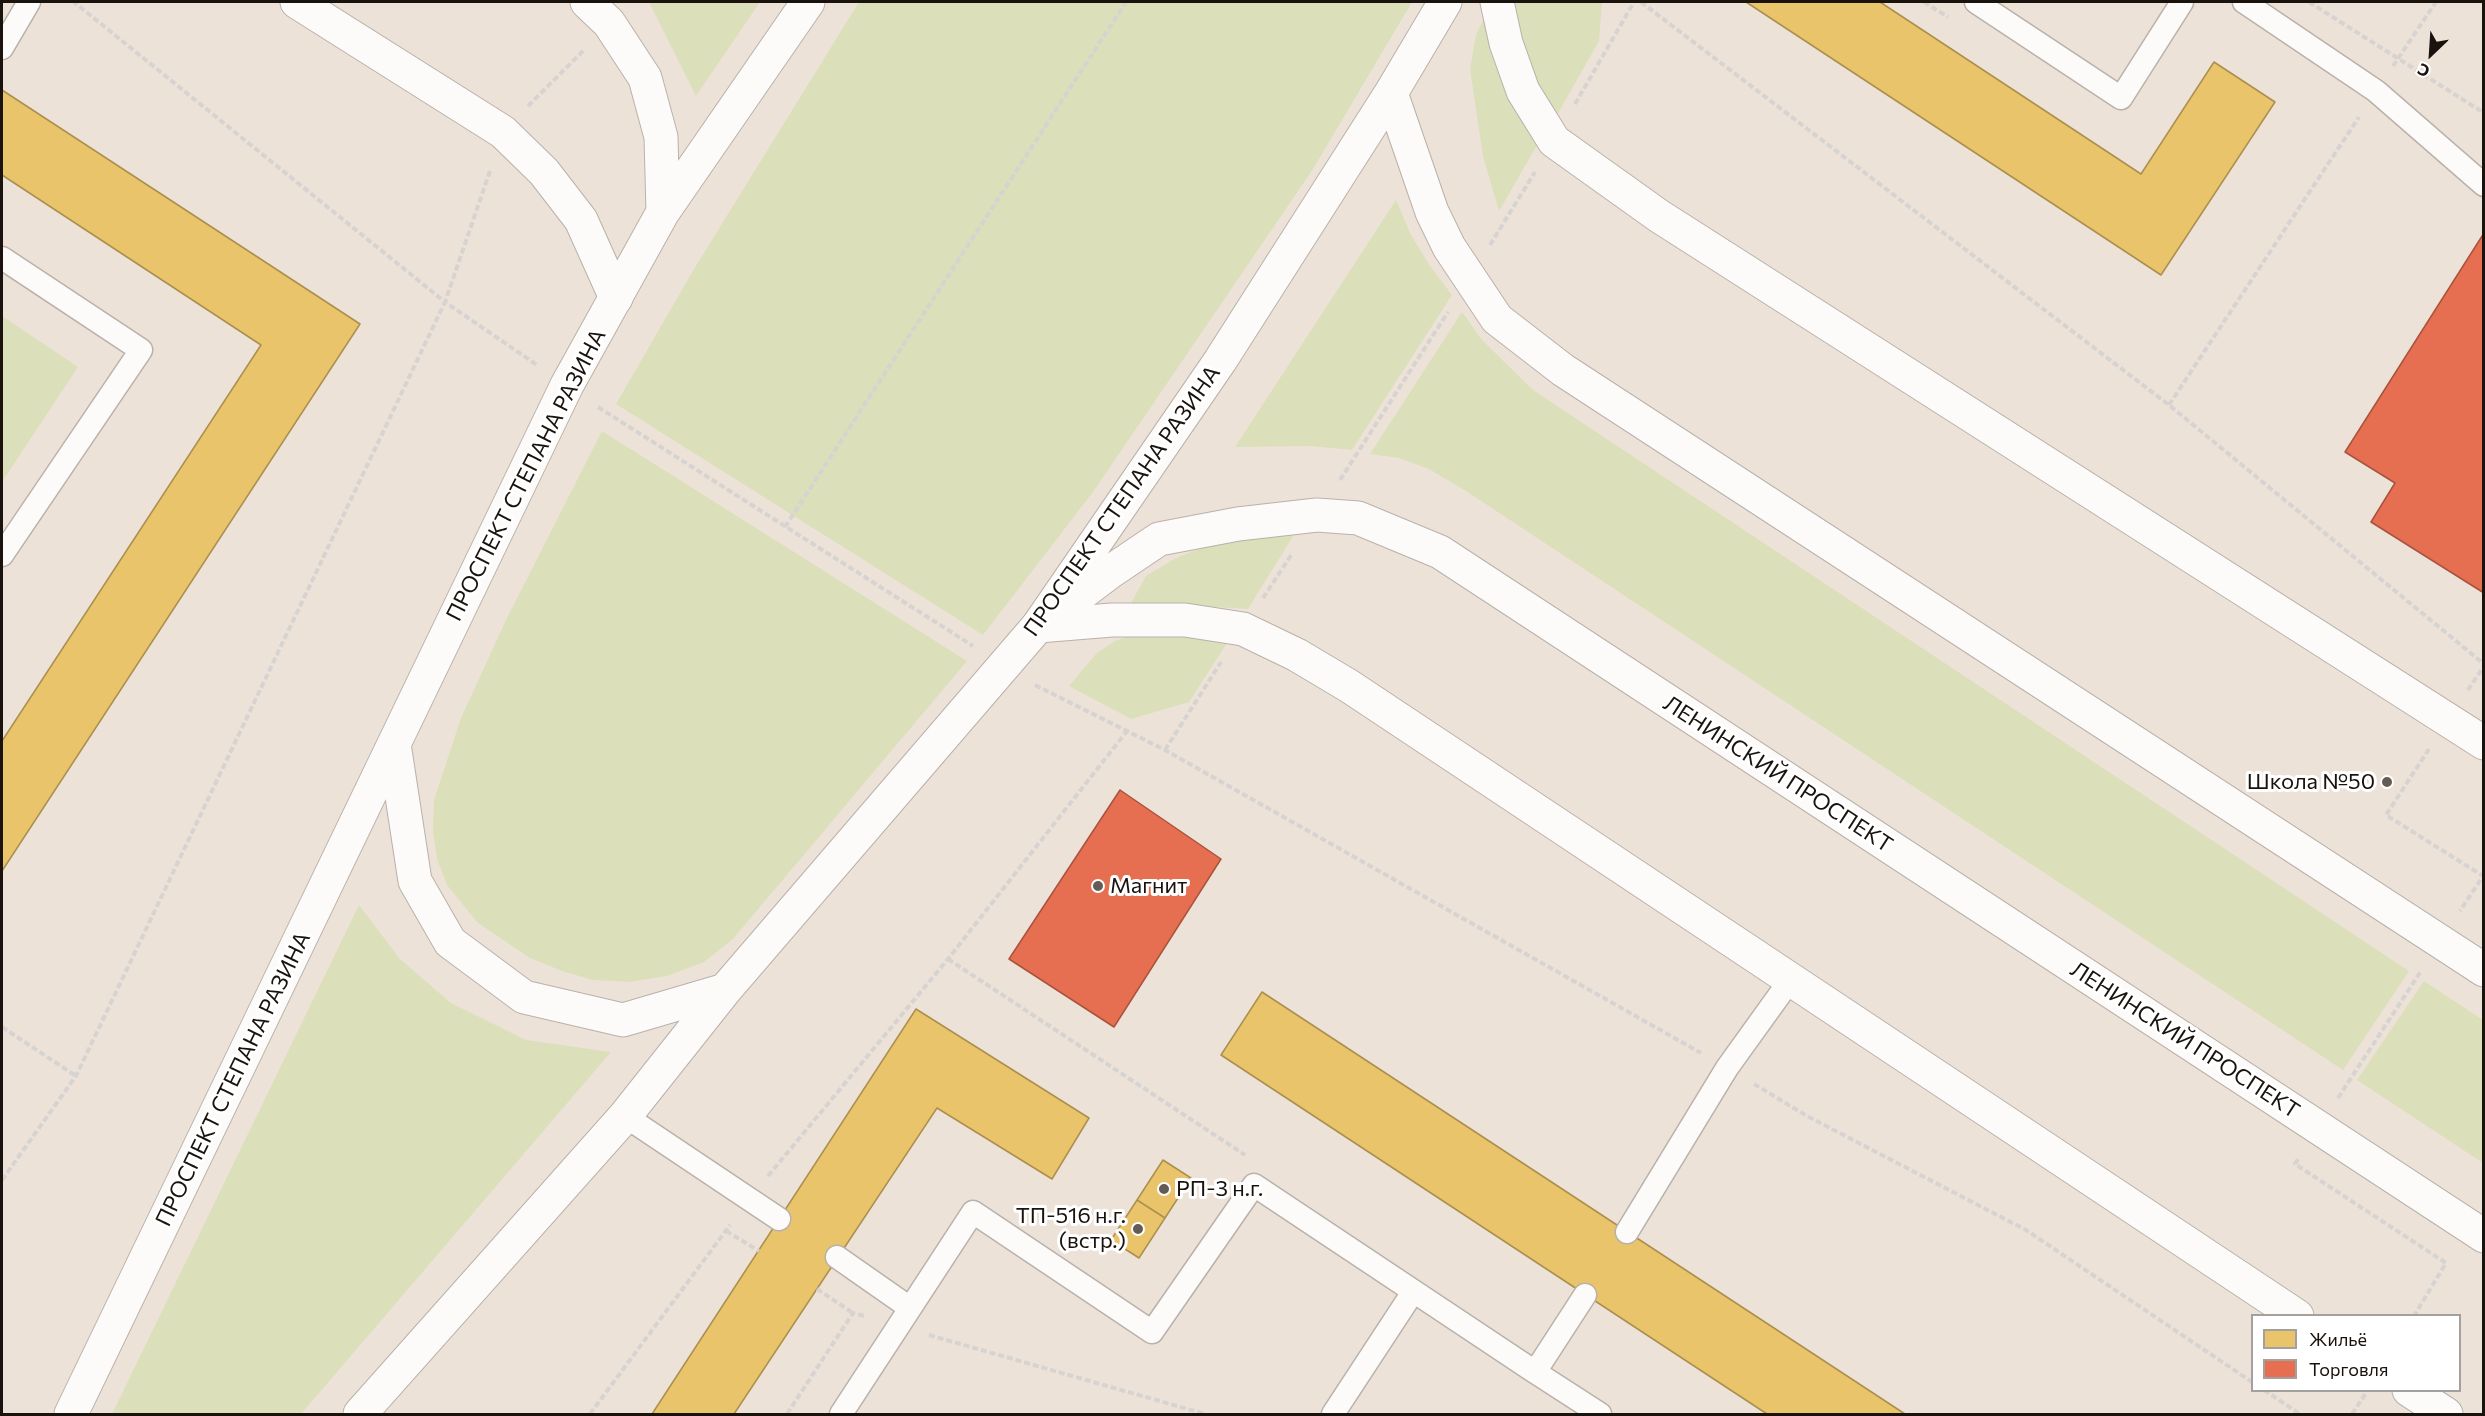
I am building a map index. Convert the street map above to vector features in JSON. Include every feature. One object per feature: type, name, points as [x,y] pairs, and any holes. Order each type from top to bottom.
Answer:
[{"type":"main road","points":[[297,2],[503,132],[544,172],[581,220],[616,298]]},
{"type":"main road","name":"ПРОСПЕКТ СТЕПАНА РАЗИНА","points":[[71,1414],[567,385],[663,212],[808,2]]},
{"type":"main road","name":"ПРОСПЕКТ СТЕПАНА РАЗИНА","points":[[360,1414],[626,1116],[725,990],[1038,626],[1220,361],[1391,93],[1444,2]]},
{"type":"main road","points":[[1497,2],[1506,43],[1523,91],[1554,141],[1659,216],[2484,743]]},
{"type":"main road","points":[[598,12],[645,78],[662,137],[663,212]]},
{"type":"main road","points":[[1391,93],[1432,212],[1469,280],[1497,319],[1563,370],[2484,970]]},
{"type":"main road","name":"ЛЕНИНСКИЙ ПРОСПЕКТ","points":[[1038,626],[1110,572],[1159,539],[1238,524],[1317,515],[1358,518],[1440,552],[2484,1236]]},
{"type":"main road","points":[[1038,626],[1112,620],[1185,620],[1243,629],[1297,655],[1349,686],[2293,1314]]},
{"type":"main road","points":[[394,744],[415,881],[450,942],[524,997],[623,1020],[725,990]]},
{"type":"main road","points":[[2412,1392],[2445,1414]]},
{"type":"lane","points":[[2,48],[29,2]]},
{"type":"lane","points":[[1976,2],[2121,98],[2182,2]]},
{"type":"lane","points":[[2244,2],[2376,91],[2484,185]]},
{"type":"lane","points":[[2,258],[141,350],[2,555]]},
{"type":"lane","points":[[1627,1232],[1727,1068],[1791,979]]},
{"type":"lane","points":[[626,1116],[779,1219]]},
{"type":"lane","points":[[841,1414],[973,1212],[1152,1332],[1254,1185],[1600,1414]]},
{"type":"lane","points":[[837,1257],[904,1317]]},
{"type":"lane","points":[[1333,1414],[1413,1292]]},
{"type":"lane","points":[[1535,1372],[1585,1295]]},
{"type":"path","points":[[75,2],[445,302],[567,385],[976,648],[1001,668],[1165,750],[1727,1068],[1807,1116],[2026,1230],[2251,1381]]},
{"type":"path","points":[[785,527],[1126,2]]},
{"type":"path","points":[[1165,750],[1469,280],[1554,141],[1634,2]]},
{"type":"path","points":[[1641,2],[2169,405],[2484,665],[2386,815],[2483,876],[2295,1164],[2446,1263],[2415,1314]]},
{"type":"path","points":[[2308,2],[2484,113]]},
{"type":"path","points":[[2169,405],[2436,2]]},
{"type":"path","points":[[2,1180],[76,1076],[445,302],[503,132],[598,12]]},
{"type":"path","points":[[590,1414],[749,1200],[948,959],[1127,731]]},
{"type":"path","points":[[2,1027],[76,1076]]},
{"type":"path","points":[[726,1230],[759,1251]]},
{"type":"path","points":[[817,1289],[853,1313],[904,1317],[1205,1414]]},
{"type":"path","points":[[787,1414],[853,1313]]},
{"type":"path","points":[[2268,1392],[2300,1414]]},
{"type":"path","points":[[2352,1414],[2367,1392]]},
{"type":"green space","points":[[649,2],[760,2],[696,96]]},
{"type":"green space","points":[[859,2],[1412,2],[1313,169],[1093,492],[983,635],[616,404],[694,269]]},
{"type":"green space","points":[[1510,2],[1602,3],[1599,41],[1557,115],[1532,79]]},
{"type":"green space","points":[[1487,12],[1539,142],[1499,211],[1483,156],[1470,69],[1476,35]]},
{"type":"green space","points":[[1396,200],[1411,235],[1430,266],[1452,295],[1352,450],[1310,446],[1235,447]]},
{"type":"green space","points":[[1462,312],[1482,340],[1533,390],[2409,971],[2343,1070],[1466,491],[1429,469],[1399,458],[1370,454]]},
{"type":"green space","points":[[2,316],[78,367],[2,482]]},
{"type":"green space","points":[[602,431],[967,661],[733,939],[704,962],[667,976],[629,982],[593,980],[562,971],[530,958],[478,923],[447,885],[437,859],[433,832],[434,800],[461,718],[506,620]]},
{"type":"green space","points":[[1295,533],[1248,609],[1169,604],[1126,612],[1146,576],[1176,558],[1212,544]]},
{"type":"green space","points":[[1135,634],[1199,636],[1227,643],[1189,702],[1131,719],[1069,686],[1097,653],[1115,641]]},
{"type":"green space","points":[[359,905],[400,959],[451,1003],[526,1040],[611,1052],[301,1414],[112,1414]]},
{"type":"green space","points":[[2424,981],[2483,1020],[2483,1163],[2357,1080]]},
{"type":"building: Жильё","points":[[1746,2],[1880,2],[2141,174],[2214,62],[2275,102],[2161,275]]},
{"type":"building: Жильё","points":[[2,90],[360,324],[2,871],[2,741],[261,345],[2,175]]},
{"type":"building: Жильё","points":[[1262,992],[1905,1414],[1767,1414],[1221,1055]]},
{"type":"building: Жильё","points":[[916,1009],[1089,1118],[1052,1179],[937,1108],[734,1414],[652,1414]]},
{"type":"building: Жильё","name":"РП-3 н.г.","points":[[1163,1160],[1191,1178],[1165,1218],[1137,1200]]},
{"type":"building: Жильё","name":"ТП-516 н.г. (встр.)","points":[[1137,1200],[1165,1218],[1139,1258],[1111,1240]]},
{"type":"building: Торговля","points":[[2484,233],[2484,593],[2371,522],[2395,483],[2345,452]]},
{"type":"building: Торговля","points":[[1120,790],[1221,859],[1114,1027],[1009,959]]},
{"type":"place","name":"Школа №50","points":[[2387,782]]},
{"type":"place","name":"Магнит","points":[[1098,886]]},
{"type":"place","name":"РП-3 н.г.","points":[[1164,1189]]},
{"type":"place","name":"ТП-516 н.г. (встр.)","points":[[1138,1229]]}]
